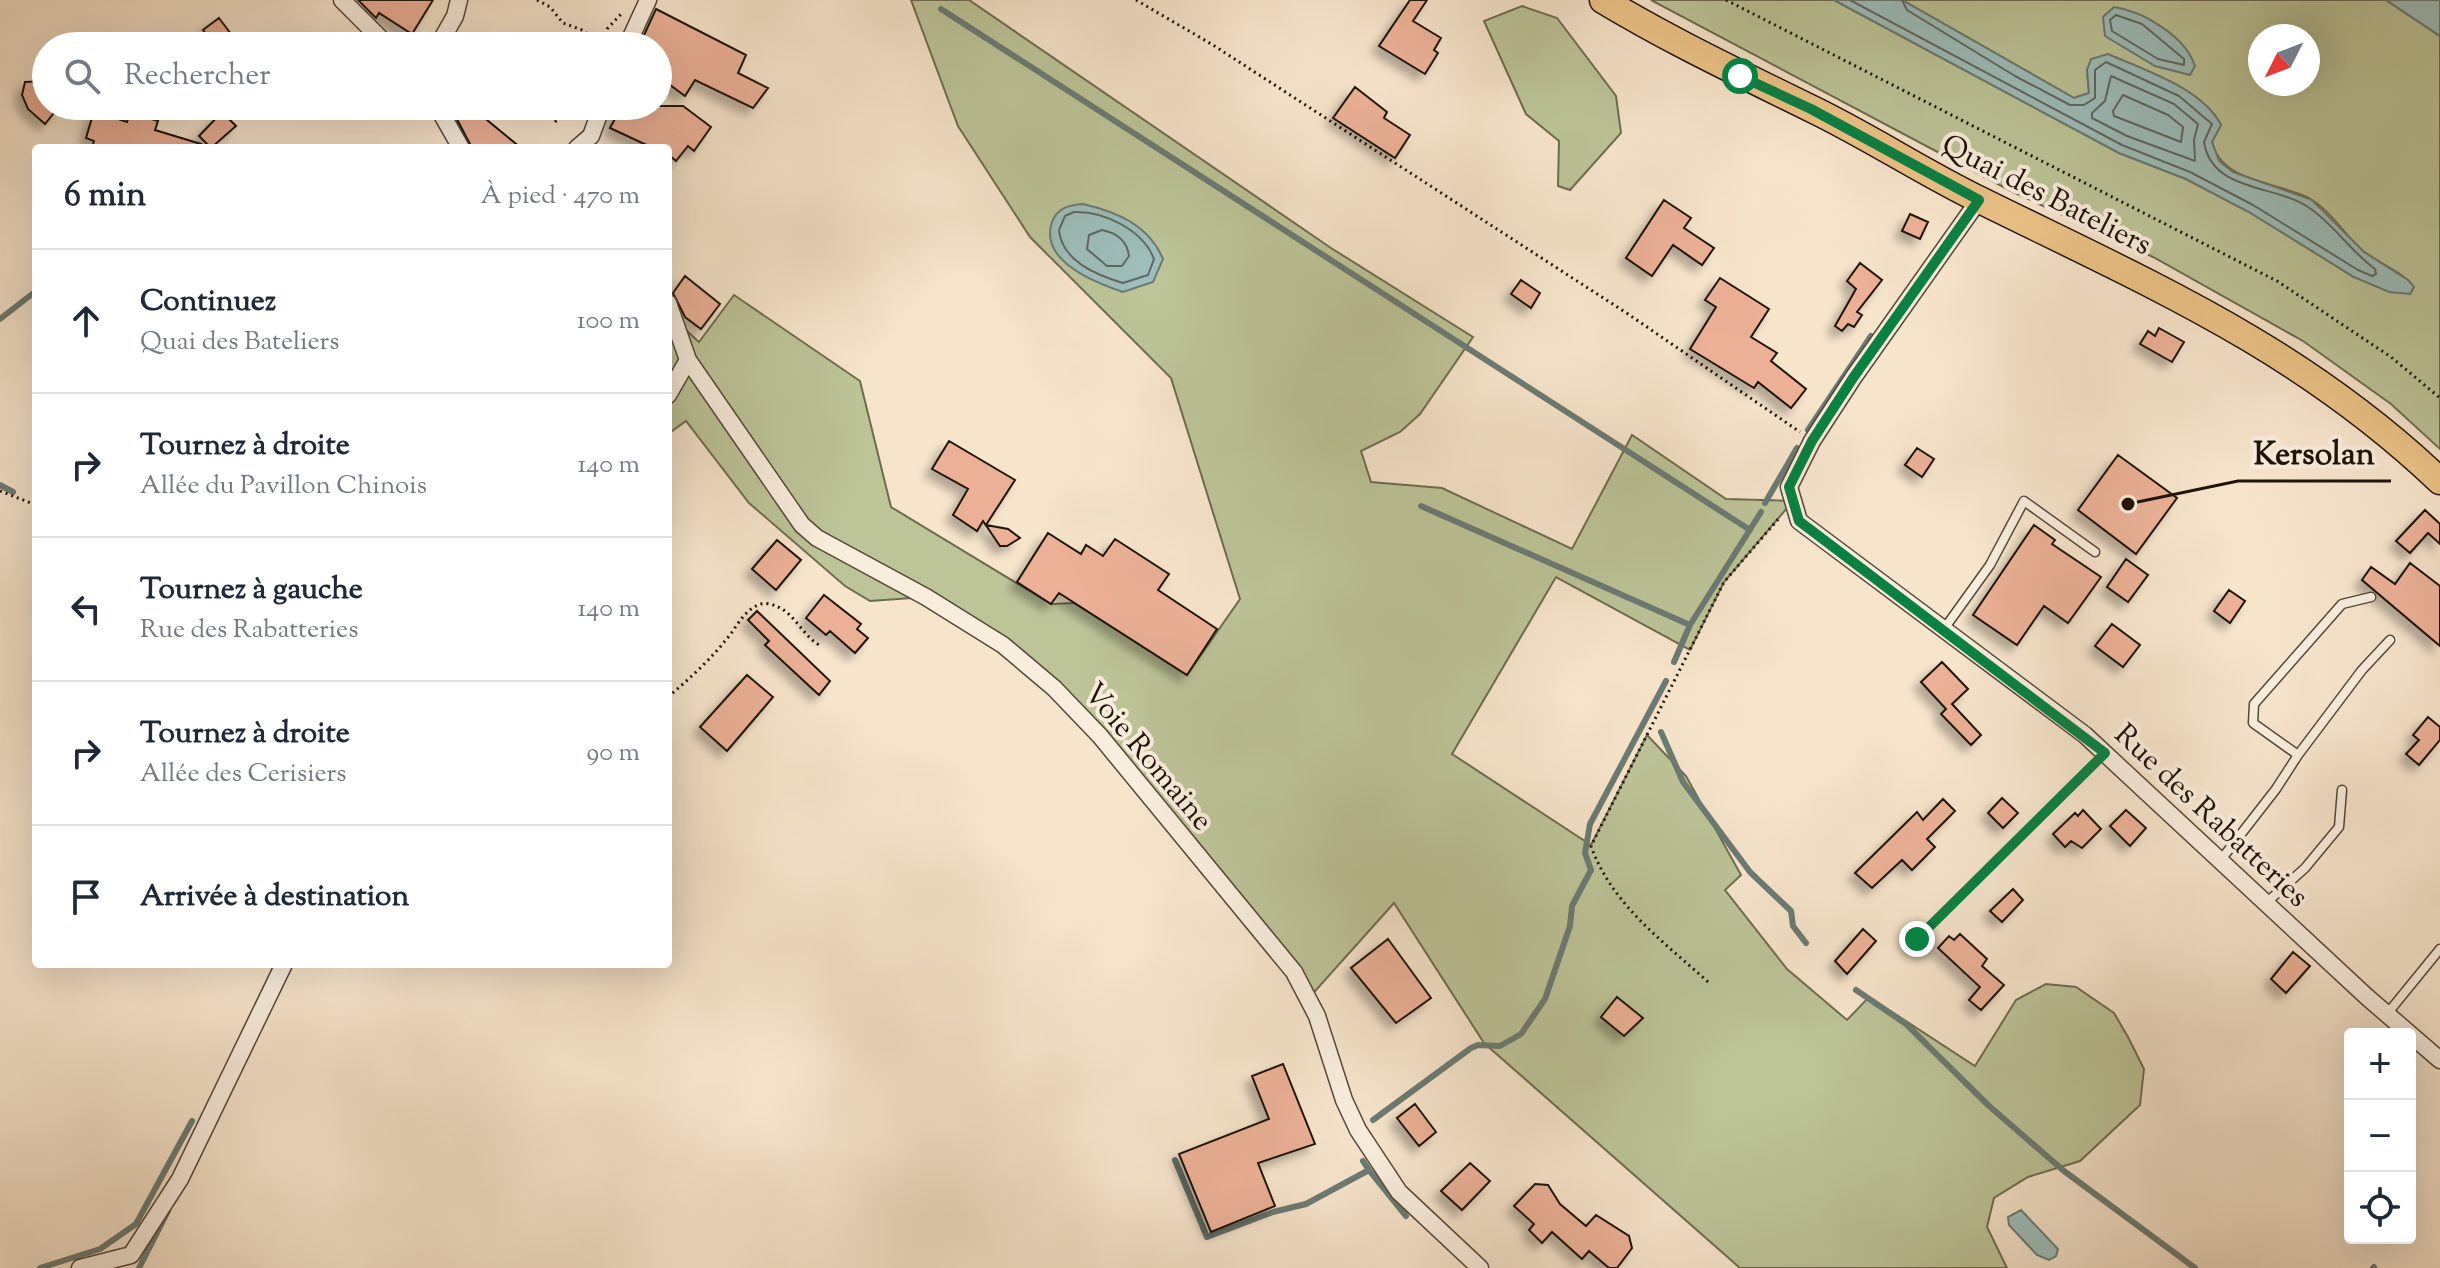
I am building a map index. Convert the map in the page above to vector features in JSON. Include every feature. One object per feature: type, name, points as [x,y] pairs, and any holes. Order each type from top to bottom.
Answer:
[{"type":"main road","name":"Quai des Bateliers","points":[[1603,0],[1656,32],[1825,116],[1979,200],[2165,289],[2277,352],[2388,434],[2440,481]]},
{"type":"street","points":[[342,0],[374,32]]},
{"type":"street","points":[[446,32],[459,0]]},
{"type":"street","points":[[633,32],[648,0]]},
{"type":"street","points":[[445,120],[459,144]]},
{"type":"street","points":[[596,142],[600,120]]},
{"type":"street","points":[[1793,501],[1789,487],[1812,441],[1979,200]]},
{"type":"street","name":"Voie Romaine","points":[[672,314],[688,360],[802,525],[817,538],[926,597],[1003,645],[1054,688],[1124,762],[1294,972],[1317,1016],[1353,1120],[1399,1192],[1480,1268]]},
{"type":"street","points":[[672,388],[688,360]]},
{"type":"street","name":"Rue des Rabatteries","points":[[1793,501],[1799,521],[2105,753],[2440,1060]]},
{"type":"street","points":[[80,1268],[131,1255],[180,1179],[282,968]]},
{"type":"lane","points":[[1944,630],[1990,565],[2024,501],[2095,552]]},
{"type":"lane","points":[[2298,755],[2253,723],[2254,704],[2342,604],[2371,597]]},
{"type":"lane","points":[[2220,861],[2362,670],[2390,640]]},
{"type":"lane","points":[[2266,903],[2305,868],[2339,827],[2342,790]]},
{"type":"lane","points":[[2387,1014],[2440,949]]},
{"type":"path","points":[[537,0],[550,7],[563,23],[586,32]]},
{"type":"path","points":[[1136,0],[1237,61],[1615,305],[1812,441]]},
{"type":"path","points":[[1726,0],[2277,281],[2391,357],[2440,398]]},
{"type":"path","points":[[606,32],[628,5]]},
{"type":"path","points":[[0,491],[32,503]]},
{"type":"path","points":[[1708,982],[1615,895],[1599,869],[1591,846],[1724,582],[1793,501]]},
{"type":"path","points":[[672,694],[728,638],[736,623],[758,605],[774,604],[784,609],[806,636],[821,646]]},
{"type":"path","points":[[1917,939],[2105,753]]},
{"type":"green space","points":[[911,0],[969,0],[1331,248],[1473,337],[1420,414],[1400,432],[1361,451],[1371,482],[1442,488],[1572,549],[1632,435],[1726,499],[1793,501],[1724,582],[1690,650],[1556,577],[1452,754],[1591,845],[1647,735],[1686,776],[1741,875],[1725,890],[1787,969],[1847,1020],[1869,997],[1975,1066],[2016,1000],[2046,984],[2076,987],[2114,1013],[2144,1069],[2140,1105],[2080,1161],[2028,1177],[1994,1198],[1987,1227],[2007,1268],[1740,1268],[1484,1043],[1394,903],[1308,999],[1054,688],[926,597],[870,601],[845,586],[749,503],[686,421],[672,431],[672,312],[676,321],[699,342],[734,295],[860,381],[891,507],[1051,604],[1074,603],[1187,675],[1240,599],[1171,378],[1030,237],[958,126]]},
{"type":"green space","points":[[1651,0],[1834,0],[2119,153],[2186,179],[2249,212],[2354,277],[2410,294],[2414,287],[2409,281],[2363,251],[2317,203],[2252,179],[2226,165],[2217,155],[2212,141],[2221,125],[2201,101],[2188,92],[2115,57],[2087,70],[2089,93],[2074,98],[1902,0],[2386,0],[2440,36],[2440,449],[2391,404],[2303,341],[2153,257],[2013,192]]},
{"type":"green space","points":[[1522,6],[1557,18],[1616,96],[1621,133],[1570,190],[1558,186],[1559,141],[1526,114],[1484,21]]},
{"type":"water","points":[[1834,0],[1902,0],[2074,98],[2089,93],[2087,70],[2091,59],[2108,54],[2155,74],[2186,90],[2212,112],[2221,125],[2212,142],[2219,161],[2233,172],[2312,200],[2364,252],[2414,287],[2410,294],[2389,292],[2354,277],[2249,212],[2186,179],[2119,153]]},
{"type":"water","points":[[2386,0],[2440,0],[2440,36]]},
{"type":"water","points":[[2114,7],[2138,14],[2173,36],[2183,45],[2195,66],[2190,75],[2155,66],[2105,36],[2103,17]]},
{"type":"water","points":[[1083,204],[1120,216],[1149,237],[1163,259],[1153,282],[1123,292],[1085,276],[1062,259],[1050,236],[1052,222],[1064,208]]},
{"type":"water","points":[[2021,1210],[2058,1249],[2056,1256],[2049,1260],[2037,1255],[2009,1225],[2008,1217]]},
{"type":"building","points":[[358,0],[433,0],[413,32],[379,13],[376,18]]},
{"type":"building","points":[[1410,0],[1427,0],[1413,21],[1441,38],[1434,50],[1438,53],[1425,74],[1379,46]]},
{"type":"building","points":[[656,9],[746,55],[738,73],[768,88],[753,108],[695,80],[685,96],[672,86],[672,32],[645,32]]},
{"type":"building","points":[[219,18],[230,32],[204,32],[203,30]]},
{"type":"building","points":[[25,82],[32,82],[32,113],[22,95]]},
{"type":"building","points":[[1355,87],[1387,112],[1384,118],[1410,135],[1395,158],[1333,118]]},
{"type":"building","points":[[672,106],[683,106],[711,127],[694,151],[688,146],[676,161],[672,158],[672,144],[644,144],[610,128],[614,120],[672,120]]},
{"type":"building","points":[[91,120],[155,120],[158,121],[155,130],[201,144],[93,144],[94,141],[86,138]]},
{"type":"building","points":[[214,120],[230,120],[236,126],[216,144],[207,144],[199,136]]},
{"type":"building","points":[[457,120],[487,120],[516,144],[470,144]]},
{"type":"building","points":[[1664,200],[1691,218],[1684,228],[1714,248],[1702,265],[1673,245],[1652,276],[1626,258]]},
{"type":"building","points":[[1910,214],[1928,222],[1920,239],[1902,231]]},
{"type":"building","points":[[1860,263],[1882,280],[1857,312],[1862,315],[1854,327],[1848,324],[1842,331],[1835,326],[1856,289],[1847,281]]},
{"type":"building","points":[[685,276],[720,304],[701,329],[685,317],[673,293]]},
{"type":"building","points":[[1720,278],[1769,309],[1751,337],[1777,353],[1771,361],[1806,389],[1791,408],[1758,382],[1754,388],[1690,349],[1716,307],[1705,300]]},
{"type":"building","points":[[1521,280],[1540,293],[1531,308],[1511,294]]},
{"type":"building","points":[[2159,328],[2184,342],[2172,362],[2140,344],[2148,331],[2155,336]]},
{"type":"building","points":[[949,441],[1015,480],[986,525],[1008,529],[1020,538],[1007,546],[1000,546],[983,521],[977,531],[953,515],[968,489],[932,469]]},
{"type":"building","points":[[1917,448],[1934,459],[1922,477],[1905,465]]},
{"type":"building","points":[[2118,455],[2177,498],[2136,554],[2078,510]]},
{"type":"building","points":[[2425,510],[2440,524],[2440,544],[2428,533],[2410,553],[2396,541]]},
{"type":"building","points":[[2034,525],[2055,540],[2052,544],[2101,577],[2068,623],[2044,606],[2017,645],[1973,615]]},
{"type":"building","points":[[1048,533],[1081,554],[1086,545],[1103,556],[1115,539],[1169,574],[1158,590],[1217,629],[1187,675],[1059,593],[1051,604],[1017,582]]},
{"type":"building","points":[[777,540],[801,560],[776,590],[752,569]]},
{"type":"building","points":[[2126,559],[2148,575],[2128,602],[2107,587]]},
{"type":"building","points":[[2410,563],[2440,586],[2440,646],[2362,580],[2371,567],[2395,584]]},
{"type":"building","points":[[2229,590],[2245,601],[2230,623],[2214,611]]},
{"type":"building","points":[[824,595],[861,624],[857,629],[868,638],[855,653],[830,631],[826,635],[806,618]]},
{"type":"building","points":[[757,611],[830,681],[819,695],[765,645],[769,641],[748,620]]},
{"type":"building","points":[[2112,624],[2140,645],[2123,667],[2095,646]]},
{"type":"building","points":[[1942,662],[1968,689],[1952,704],[1981,735],[1971,745],[1941,714],[1946,709],[1921,682]]},
{"type":"building","points":[[747,675],[773,697],[727,751],[700,727]]},
{"type":"building","points":[[2428,717],[2440,727],[2440,740],[2419,765],[2406,754],[2419,740],[2413,735]]},
{"type":"building","points":[[2002,798],[2018,813],[2003,828],[1988,813]]},
{"type":"building","points":[[1943,799],[1955,811],[1927,839],[1935,847],[1912,870],[1902,860],[1872,888],[1855,873],[1917,812],[1923,820]]},
{"type":"building","points":[[2083,810],[2101,829],[2082,848],[2071,841],[2065,847],[2053,834],[2075,813],[2078,816]]},
{"type":"building","points":[[2126,810],[2146,828],[2130,846],[2110,826]]},
{"type":"building","points":[[2013,889],[2023,900],[2002,922],[1990,911]]},
{"type":"building","points":[[1863,929],[1876,941],[1847,974],[1835,961]]},
{"type":"building","points":[[1960,934],[1987,959],[1982,966],[2004,985],[1981,1010],[1969,1000],[1980,987],[1938,948],[1949,936],[1954,940]]},
{"type":"building","points":[[1388,939],[1431,998],[1396,1023],[1351,968]]},
{"type":"building","points":[[2293,952],[2310,966],[2286,993],[2271,979]]},
{"type":"building","points":[[1617,997],[1643,1018],[1624,1036],[1601,1017]]},
{"type":"building","points":[[1283,1064],[1315,1144],[1258,1163],[1275,1206],[1211,1232],[1179,1154],[1269,1119],[1252,1076]]},
{"type":"building","points":[[1415,1104],[1436,1132],[1419,1146],[1397,1118]]},
{"type":"building","points":[[1470,1163],[1490,1181],[1462,1210],[1441,1191]]},
{"type":"building","points":[[1535,1184],[1548,1185],[1560,1204],[1586,1226],[1596,1215],[1629,1236],[1632,1248],[1617,1268],[1609,1268],[1589,1251],[1582,1259],[1552,1232],[1542,1243],[1529,1230],[1534,1224],[1514,1206]]},
{"type":"waterway","points":[[941,9],[1750,530]]},
{"type":"waterway","points":[[0,319],[32,294]]},
{"type":"waterway","points":[[1808,430],[1871,336]]},
{"type":"waterway","points":[[1765,503],[1797,448]]},
{"type":"waterway","points":[[0,485],[13,492]]},
{"type":"waterway","points":[[1421,506],[1690,625],[1674,662]]},
{"type":"waterway","points":[[1690,625],[1761,512]]},
{"type":"waterway","points":[[1373,1120],[1471,1048],[1478,1045],[1500,1046],[1521,1034],[1545,999],[1570,926],[1572,906],[1591,870],[1585,853],[1590,824],[1666,681]]},
{"type":"waterway","points":[[1661,732],[1683,782],[1750,872],[1791,911],[1793,926],[1806,943]]},
{"type":"waterway","points":[[1856,990],[1906,1024],[1988,1105],[2064,1171],[2195,1268]]},
{"type":"waterway","points":[[40,1268],[100,1249],[136,1224],[192,1121]]},
{"type":"waterway","points":[[1175,1160],[1207,1237],[1273,1212],[1306,1204],[1369,1170],[1363,1161]]},
{"type":"waterway","points":[[1369,1170],[1406,1216]]},
{"type":"waterway","points":[[139,1268],[168,1211]]},
{"type":"place","name":"Kersolan","points":[[2128,504]]},
{"type":"route","points":[[1740,76],[1879,144],[1979,200],[1966,214],[1812,441],[1789,487],[1799,521],[2105,753],[1917,939]]}]
